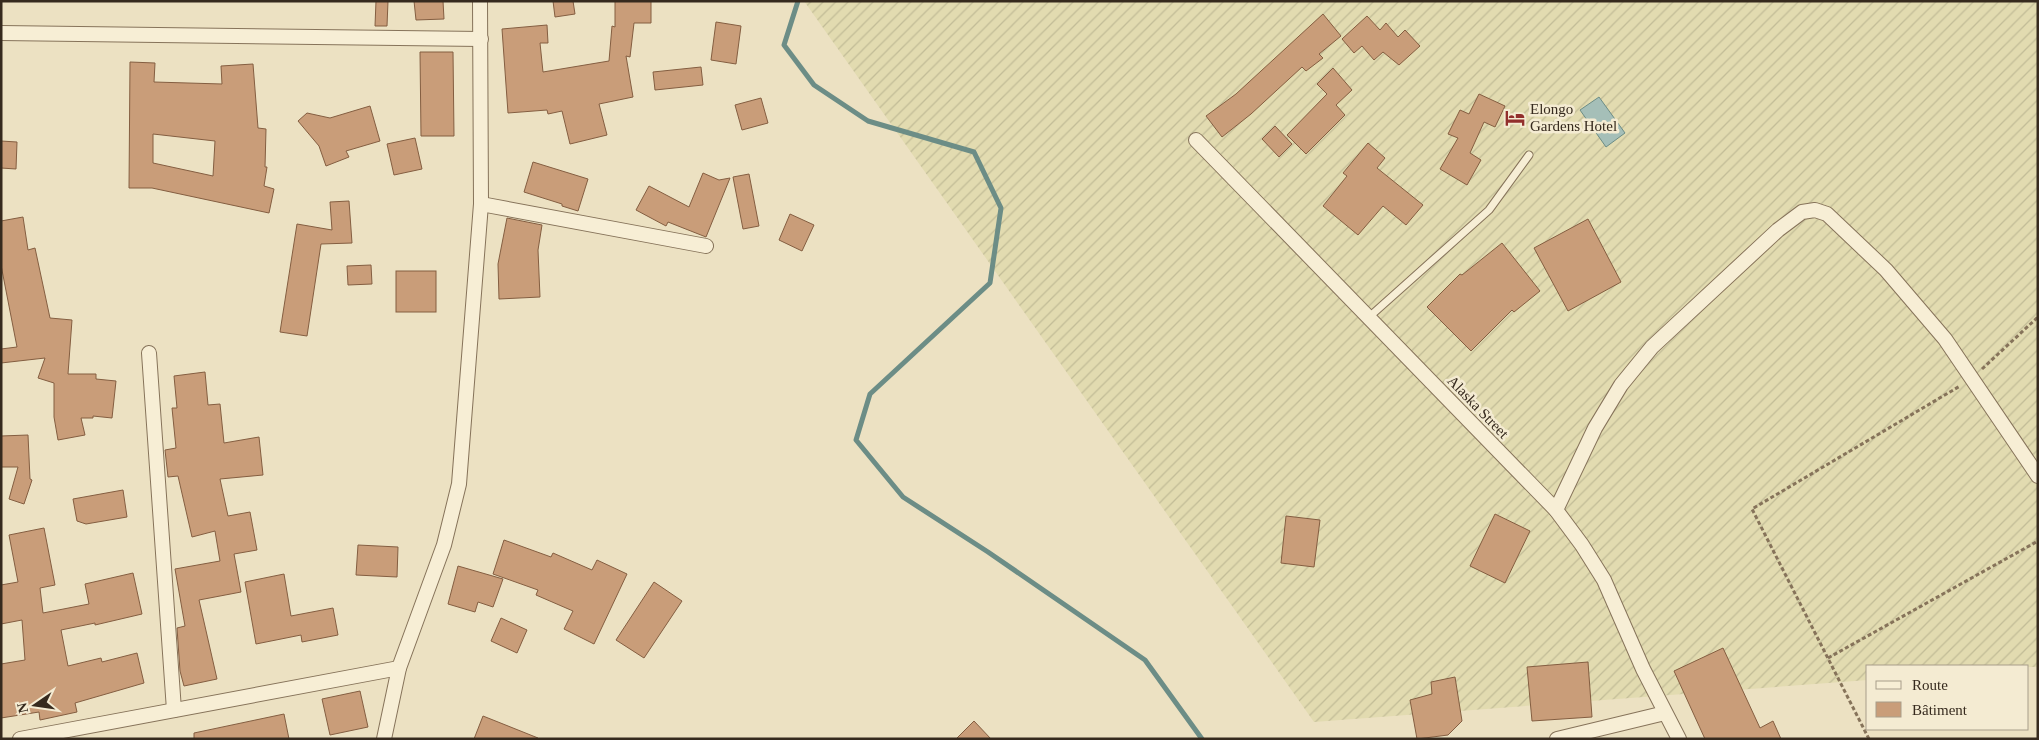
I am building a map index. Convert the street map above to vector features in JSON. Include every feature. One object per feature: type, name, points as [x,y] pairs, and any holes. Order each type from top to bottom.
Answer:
[{"type":"street","points":[[384,739],[399,668],[444,544],[459,484],[481,204],[480,1]]},
{"type":"street","points":[[1,33],[481,39]]},
{"type":"street","name":"Alaska Street","points":[[1196,140],[1367,318],[1556,510],[1582,545],[1604,580],[1643,669],[1679,739]]},
{"type":"street","points":[[481,204],[706,246]]},
{"type":"street","points":[[1556,510],[1595,428],[1627,378],[1652,347],[1778,230],[1802,212],[1815,210],[1827,214],[1886,270],[1945,339],[2038,476]]},
{"type":"street","points":[[149,353],[174,710]]},
{"type":"street","points":[[20,739],[399,668]]},
{"type":"street","points":[[1558,739],[1665,714]]},
{"type":"lane","points":[[1367,318],[1489,210],[1529,155]]},
{"type":"path","points":[[1869,739],[1752,509],[1972,379],[2038,317]]},
{"type":"path","points":[[1828,658],[2038,541]]},
{"type":"shaded area","points":[[804,1],[2038,1],[2038,667],[2029,667],[2029,665],[1866,665],[1866,680],[1314,722]]},
{"type":"water","points":[[1599,97],[1625,133],[1606,147],[1580,110]]},
{"type":"building","points":[[376,1],[388,1],[387,26],[375,26]]},
{"type":"building","points":[[414,1],[443,1],[444,19],[416,20]]},
{"type":"building","points":[[553,1],[573,1],[575,14],[555,17]]},
{"type":"building","points":[[615,1],[651,1],[651,23],[634,23],[630,57],[626,56],[633,97],[599,104],[607,135],[570,144],[562,111],[548,114],[547,110],[508,113],[502,29],[547,25],[548,43],[540,43],[543,72],[609,61],[612,26],[615,27]]},
{"type":"building","points":[[1323,14],[1341,36],[1319,54],[1323,58],[1306,71],[1302,67],[1251,114],[1222,137],[1206,116],[1236,94]]},
{"type":"building","points":[[1367,16],[1380,30],[1386,23],[1398,37],[1405,30],[1420,46],[1399,65],[1383,52],[1374,60],[1362,46],[1354,53],[1342,39]]},
{"type":"building","points":[[716,22],[741,26],[736,64],[711,60]]},
{"type":"building","points":[[420,52],[453,52],[454,136],[421,136]]},
{"type":"building","points":[[130,62],[155,63],[154,82],[222,84],[221,66],[253,64],[258,128],[266,129],[265,167],[267,167],[264,186],[274,189],[269,213],[152,188],[129,188]],"holes":[[[153,134],[215,141],[213,176],[153,163]]]},
{"type":"building","points":[[701,67],[703,85],[655,90],[653,72]]},
{"type":"building","points":[[1333,68],[1352,90],[1336,105],[1345,115],[1306,154],[1287,135],[1327,94],[1317,84]]},
{"type":"building","points":[[1479,94],[1505,106],[1495,127],[1484,122],[1470,153],[1481,160],[1467,185],[1440,169],[1458,138],[1448,134],[1460,110],[1469,114]]},
{"type":"building","points":[[761,98],[768,123],[742,130],[735,105]]},
{"type":"building","points":[[370,106],[380,141],[346,151],[349,157],[326,166],[319,146],[298,121],[307,113],[330,118]]},
{"type":"building","points":[[1275,126],[1292,144],[1279,157],[1262,139]]},
{"type":"building","points":[[415,138],[422,169],[394,175],[387,144]]},
{"type":"building","points":[[1,141],[17,142],[16,169],[1,168]]},
{"type":"building","points":[[1368,143],[1385,158],[1377,168],[1423,205],[1406,225],[1383,206],[1358,235],[1323,206],[1347,176],[1343,173]]},
{"type":"building","points":[[533,162],[588,179],[578,211],[524,192]]},
{"type":"building","points":[[703,173],[719,180],[730,178],[706,237],[668,222],[666,226],[636,210],[649,186],[689,207]]},
{"type":"building","points":[[749,174],[759,226],[743,229],[733,177]]},
{"type":"building","points":[[349,201],[352,243],[321,244],[307,336],[280,332],[297,224],[332,230],[330,202]]},
{"type":"building","points":[[790,214],[814,225],[802,251],[779,240]]},
{"type":"building","points":[[23,217],[28,250],[35,248],[50,318],[72,320],[68,374],[96,374],[96,379],[116,381],[112,418],[93,416],[93,418],[81,418],[85,435],[58,440],[54,417],[54,383],[38,378],[45,358],[1,363],[1,349],[17,347],[1,265],[1,221]]},
{"type":"building","points":[[507,218],[542,225],[538,250],[540,297],[499,299],[498,264]]},
{"type":"building","points":[[1588,219],[1621,282],[1568,311],[1534,248]]},
{"type":"building","points":[[1502,243],[1540,291],[1514,312],[1512,310],[1471,351],[1427,307],[1460,274],[1462,275]]},
{"type":"building","points":[[371,265],[372,284],[348,285],[347,266]]},
{"type":"building","points":[[396,271],[436,271],[436,312],[396,312]]},
{"type":"building","points":[[205,372],[208,405],[220,404],[224,443],[259,437],[263,475],[220,479],[228,516],[250,512],[257,550],[234,554],[241,592],[199,600],[217,679],[184,686],[180,671],[177,628],[185,626],[175,569],[220,561],[215,531],[192,537],[178,476],[168,477],[165,450],[176,448],[172,408],[177,408],[174,376]]},
{"type":"building","points":[[28,435],[30,479],[32,480],[24,504],[9,499],[18,467],[1,467],[1,436]]},
{"type":"building","points":[[123,490],[127,517],[86,524],[77,521],[73,499]]},
{"type":"building","points":[[1495,514],[1530,531],[1505,583],[1470,566]]},
{"type":"building","points":[[1286,516],[1320,520],[1314,567],[1281,563]]},
{"type":"building","points":[[44,528],[55,585],[40,588],[43,613],[89,604],[85,584],[133,573],[142,614],[95,625],[95,623],[61,630],[68,666],[101,658],[102,662],[137,653],[144,683],[75,703],[77,712],[40,720],[39,712],[1,718],[1,664],[25,660],[22,620],[1,624],[1,585],[18,582],[9,535]]},
{"type":"building","points":[[504,540],[551,557],[553,553],[592,570],[597,560],[627,574],[594,644],[564,629],[573,611],[536,595],[538,590],[493,574]]},
{"type":"building","points":[[358,545],[398,547],[397,577],[356,575]]},
{"type":"building","points":[[458,566],[503,579],[493,607],[478,602],[475,612],[448,604]]},
{"type":"building","points":[[284,574],[291,616],[333,608],[338,635],[302,642],[301,635],[256,644],[245,582]]},
{"type":"building","points":[[654,582],[682,601],[644,658],[616,640]]},
{"type":"building","points":[[501,618],[527,630],[517,653],[491,641]]},
{"type":"building","points":[[1723,648],[1760,728],[1773,721],[1781,739],[1705,739],[1674,671]]},
{"type":"building","points":[[1588,662],[1592,717],[1532,721],[1527,667]]},
{"type":"building","points":[[1455,677],[1462,721],[1448,735],[1417,739],[1410,700],[1432,694],[1431,682]]},
{"type":"building","points":[[360,691],[368,727],[330,735],[322,699]]},
{"type":"building","points":[[284,714],[289,739],[194,739],[194,733]]},
{"type":"building","points":[[483,716],[538,738],[538,739],[474,739]]},
{"type":"building","points":[[974,721],[991,739],[956,739]]},
{"type":"waterway","points":[[798,1],[784,45],[814,85],[868,121],[974,152],[1001,208],[990,283],[870,394],[856,440],[903,497],[988,552],[1145,660],[1202,739]]},
{"type":"place","name":"Elongo Gardens Hotel","points":[[1515,118]]}]
